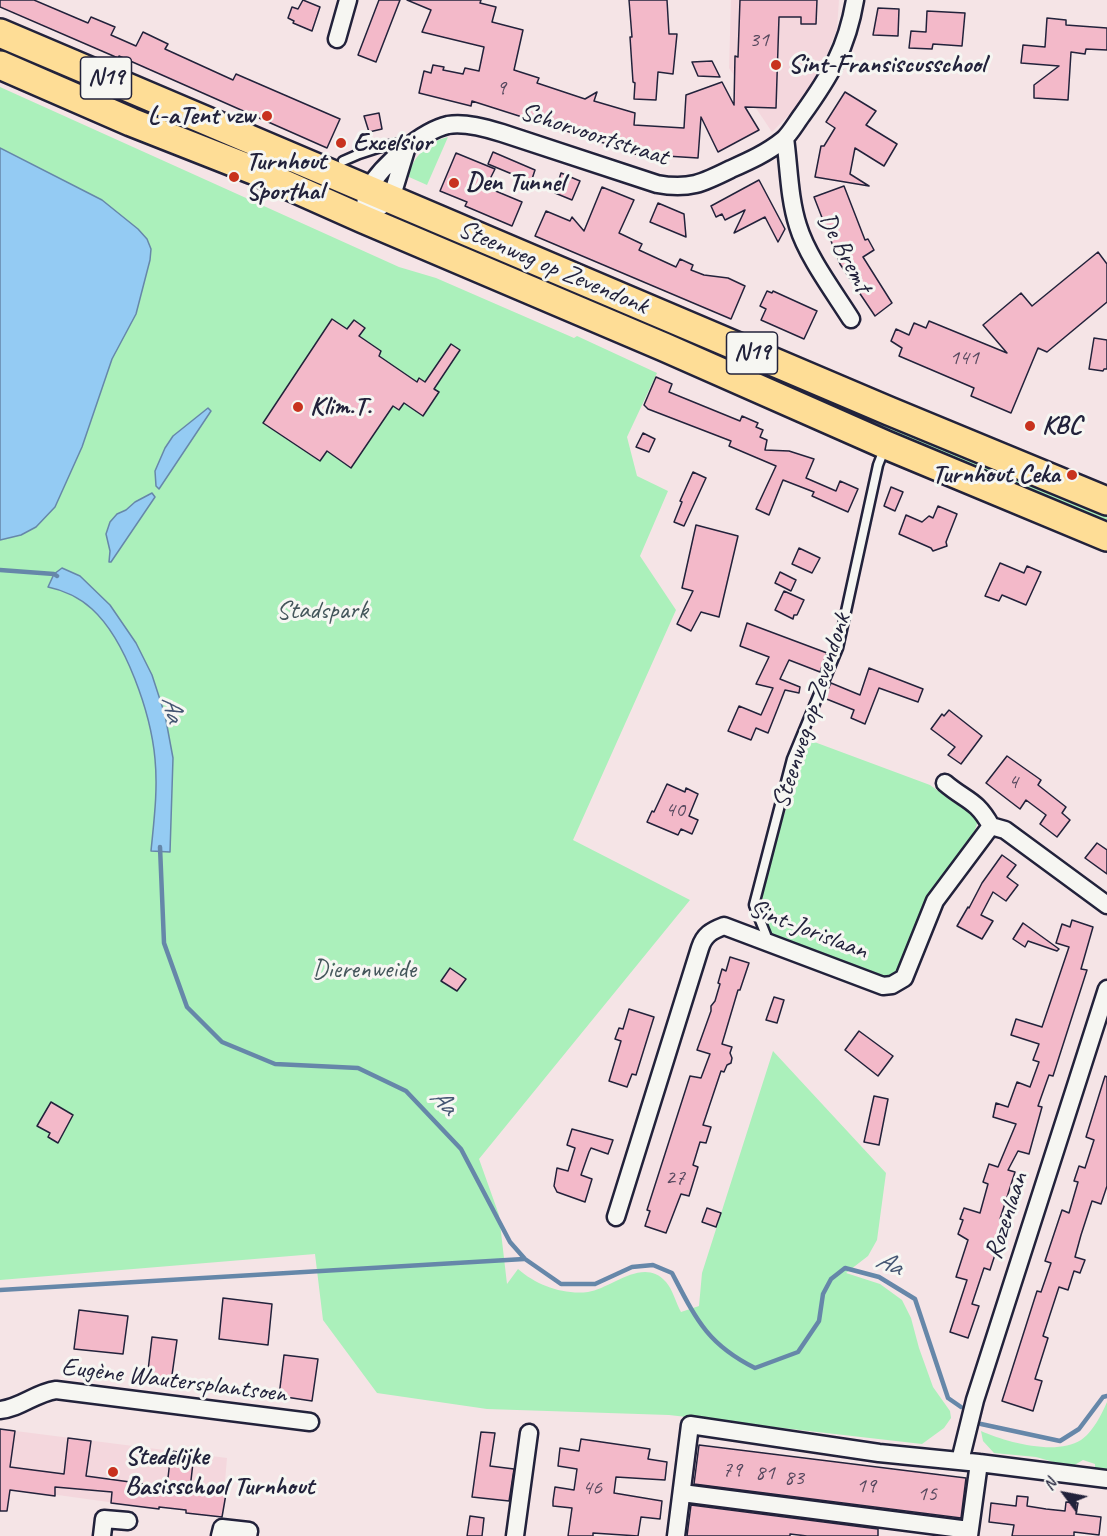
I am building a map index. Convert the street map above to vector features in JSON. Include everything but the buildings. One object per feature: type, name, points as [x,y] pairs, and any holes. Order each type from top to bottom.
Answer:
[{"type":"main road","name":"Steenweg op Zevendonk","points":[[0,33],[889,411],[1107,501]]},
{"type":"main road","name":"Steenweg op Zevendonk","points":[[0,65],[131,122],[253,170],[631,332],[886,445],[1107,537]]},
{"type":"street","points":[[337,39],[348,0]]},
{"type":"street","name":"Schorvoortstraat","points":[[363,219],[380,194],[381,171],[431,131],[449,125],[483,128],[657,184],[692,187],[709,180],[769,151],[785,138],[828,77],[841,53],[850,27],[855,0]]},
{"type":"street","name":"De Bremt","points":[[785,138],[798,228],[806,246],[851,319]]},
{"type":"street","name":"Schorvoortstraat","points":[[363,219],[411,145]]},
{"type":"street","points":[[945,783],[959,796],[977,805],[991,826],[1005,830],[1107,905]]},
{"type":"street","name":"Sint-Jorislaan","points":[[616,1217],[703,938],[715,929],[724,926],[883,986],[892,986],[904,978],[935,901],[991,826]]},
{"type":"street","name":"Rozenlaan","points":[[960,1461],[975,1400],[1107,989]]},
{"type":"street","name":"Eugène Wautersplantsoen","points":[[0,1410],[18,1406],[38,1395],[56,1390],[310,1422]]},
{"type":"street","points":[[676,1536],[690,1425],[879,1453],[979,1462],[1107,1479]]},
{"type":"street","points":[[516,1536],[529,1433]]},
{"type":"street","points":[[682,1493],[969,1533],[979,1462]]},
{"type":"street","points":[[102,1536],[104,1519],[128,1521]]},
{"type":"street","points":[[220,1536],[222,1528],[249,1531],[248,1536]]},
{"type":"lane","points":[[343,161],[358,154],[397,143],[411,145]]},
{"type":"lane","name":"Steenweg op Zevendonk","points":[[764,941],[766,935],[754,905],[792,759],[838,648],[878,465],[886,445]]},
{"type":"shaded area","name":"Sint-Fransiscusschool","points":[[731,0],[839,0],[837,29],[824,62],[799,105],[772,132],[729,68]]},
{"type":"shaded area","name":"Stedelijke Basisschool Turnhout","points":[[0,1429],[227,1458],[222,1517],[186,1513],[186,1510],[159,1507],[159,1509],[0,1487]]},
{"type":"green space","name":"Stadspark","points":[[0,87],[399,267],[436,278],[574,338],[577,336],[657,373],[627,437],[637,476],[668,491],[640,556],[676,610],[573,840],[690,900],[479,1159],[499,1215],[507,1284],[518,1269],[533,1280],[550,1288],[579,1293],[597,1290],[627,1276],[647,1272],[657,1275],[666,1282],[681,1312],[699,1306],[702,1273],[773,1051],[886,1173],[877,1240],[868,1256],[846,1273],[880,1284],[902,1300],[911,1318],[933,1387],[950,1411],[951,1418],[944,1428],[922,1444],[669,1415],[487,1409],[377,1393],[323,1320],[315,1254],[0,1280]]},
{"type":"green space","points":[[448,137],[427,185],[409,177],[413,163],[422,151],[434,142]]},
{"type":"green space","points":[[398,215],[1107,512],[1107,527],[397,222]]},
{"type":"green space","points":[[809,740],[930,785],[956,804],[965,806],[978,815],[972,836],[941,878],[927,904],[898,970],[884,978],[770,934],[763,912],[762,881]]},
{"type":"green space","points":[[1107,1402],[1107,1470],[1095,1469],[1095,1464],[1083,1460],[1071,1467],[1036,1457],[994,1453],[983,1441],[981,1431],[1031,1446],[1071,1445],[1089,1433]]},
{"type":"water","points":[[0,148],[102,200],[138,229],[147,239],[151,249],[136,314],[112,359],[82,447],[55,507],[36,527],[21,535],[0,540]]},
{"type":"water","points":[[208,408],[211,411],[159,489],[156,486],[155,471],[165,448],[173,436]]},
{"type":"water","points":[[152,493],[155,497],[109,562],[110,551],[106,534],[110,522],[117,514]]},
{"type":"water","points":[[62,568],[80,576],[110,605],[136,643],[152,675],[165,715],[173,758],[170,852],[151,851],[156,794],[155,759],[148,721],[135,679],[116,639],[92,609],[71,595],[48,587],[54,574]]},
{"type":"waterway","name":"Aa","points":[[0,570],[57,576]]},
{"type":"waterway","name":"Aa","points":[[160,847],[164,943],[187,1007],[222,1042],[275,1064],[358,1068],[406,1091],[461,1149],[510,1242],[525,1259],[561,1284],[595,1284],[632,1267],[653,1265],[672,1273],[704,1329],[725,1350],[755,1368],[798,1352],[819,1321],[823,1294],[831,1279],[845,1268],[879,1277],[915,1299],[948,1398],[961,1407]]},
{"type":"waterway","points":[[0,1290],[524,1259]]},
{"type":"waterway","points":[[981,1424],[1060,1441],[1079,1429],[1103,1397],[1107,1396]]},
{"type":"place","name":"Sint-Fransiscusschool","points":[[776,65]]},
{"type":"place","name":"L-aTent vzw","points":[[267,116]]},
{"type":"place","name":"Excelsior","points":[[341,143]]},
{"type":"place","name":"Turnhout Sporthal","points":[[234,177]]},
{"type":"place","name":"Den Tunnel","points":[[454,183]]},
{"type":"place","name":"Klim.T.","points":[[298,407]]},
{"type":"place","name":"KBC","points":[[1030,426]]},
{"type":"place","name":"Turnhout Ceka","points":[[1072,475]]},
{"type":"place","name":"Stedelijke Basisschool Turnhout","points":[[113,1472]]},
{"type":"park label","name":"Dierenweide","points":[[364,970]]}]
